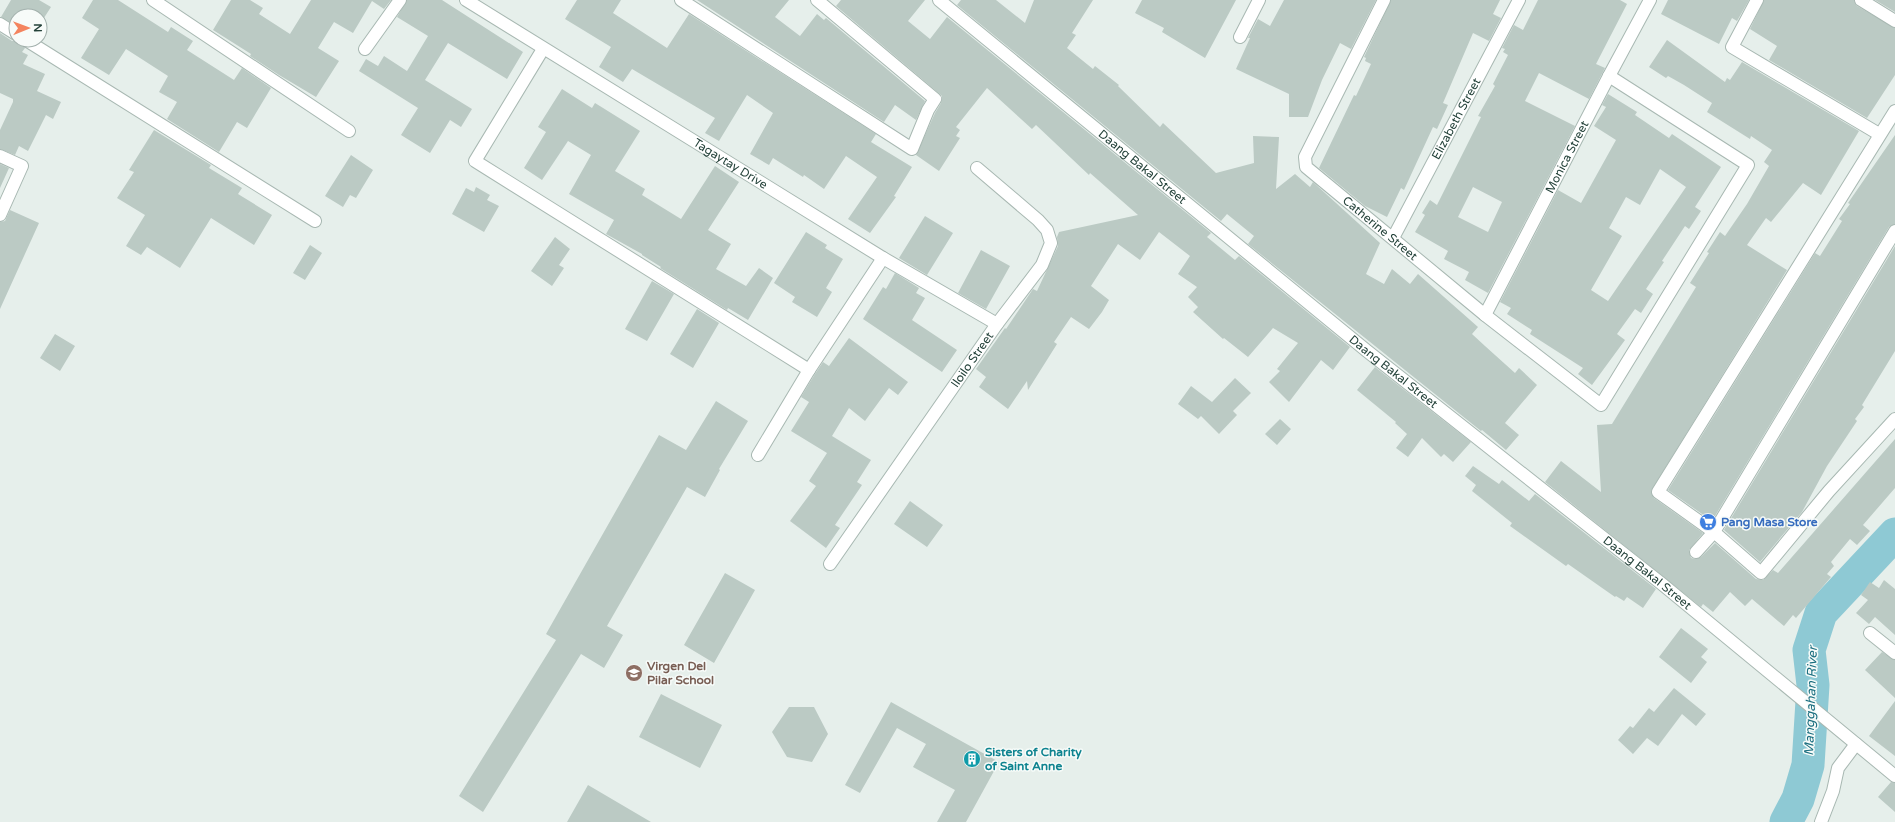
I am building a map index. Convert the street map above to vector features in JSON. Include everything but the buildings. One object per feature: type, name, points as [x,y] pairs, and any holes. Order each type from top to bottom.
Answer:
[{"type":"street","points":[[153,0],[349,131]]},
{"type":"street","points":[[365,49],[400,0]]},
{"type":"street","name":"Tagaytay Drive","points":[[466,0],[883,258],[997,324]]},
{"type":"street","points":[[681,0],[912,149],[928,110],[935,100],[816,0]]},
{"type":"street","name":"Daang Bakal Street","points":[[939,0],[1367,351],[1745,652],[1895,776]]},
{"type":"street","points":[[1240,37],[1259,0]]},
{"type":"street","name":"Catherine Street","points":[[1384,0],[1304,158],[1306,167],[1485,315],[1601,405],[1748,165],[1609,76]]},
{"type":"street","name":"Elizabeth Street","points":[[1393,238],[1519,0]]},
{"type":"street","name":"Monica Street","points":[[1485,315],[1650,0]]},
{"type":"street","points":[[1757,0],[1732,47],[1879,134]]},
{"type":"street","points":[[1861,0],[1895,21]]},
{"type":"street","points":[[39,48],[315,220]]},
{"type":"street","points":[[543,49],[475,161],[809,370]]},
{"type":"street","points":[[1895,111],[1879,134],[1658,492],[1714,532],[1761,573],[1829,491],[1895,419]]},
{"type":"street","points":[[0,156],[22,166],[0,215]]},
{"type":"street","name":"Iloilo Street","points":[[830,564],[997,324],[1042,265],[1051,243],[1047,230],[1038,220],[978,168]]},
{"type":"street","points":[[1696,552],[1714,532],[1895,231]]},
{"type":"street","points":[[758,455],[809,370],[883,258]]},
{"type":"street","points":[[1870,632],[1895,653]]},
{"type":"street","points":[[1821,822],[1833,791],[1838,768],[1853,742]]},
{"type":"waterway","name":"Manggahan River","points":[[1786,822],[1798,799],[1808,765],[1813,685],[1809,650],[1821,613],[1895,534]]},
{"type":"place","name":"Pang Masa Store","points":[[1708,522]]},
{"type":"place","name":"Virgen Del Pilar School","points":[[634,673]]},
{"type":"place","name":"Sisters of Charity of Saint Anne","points":[[972,759]]}]
